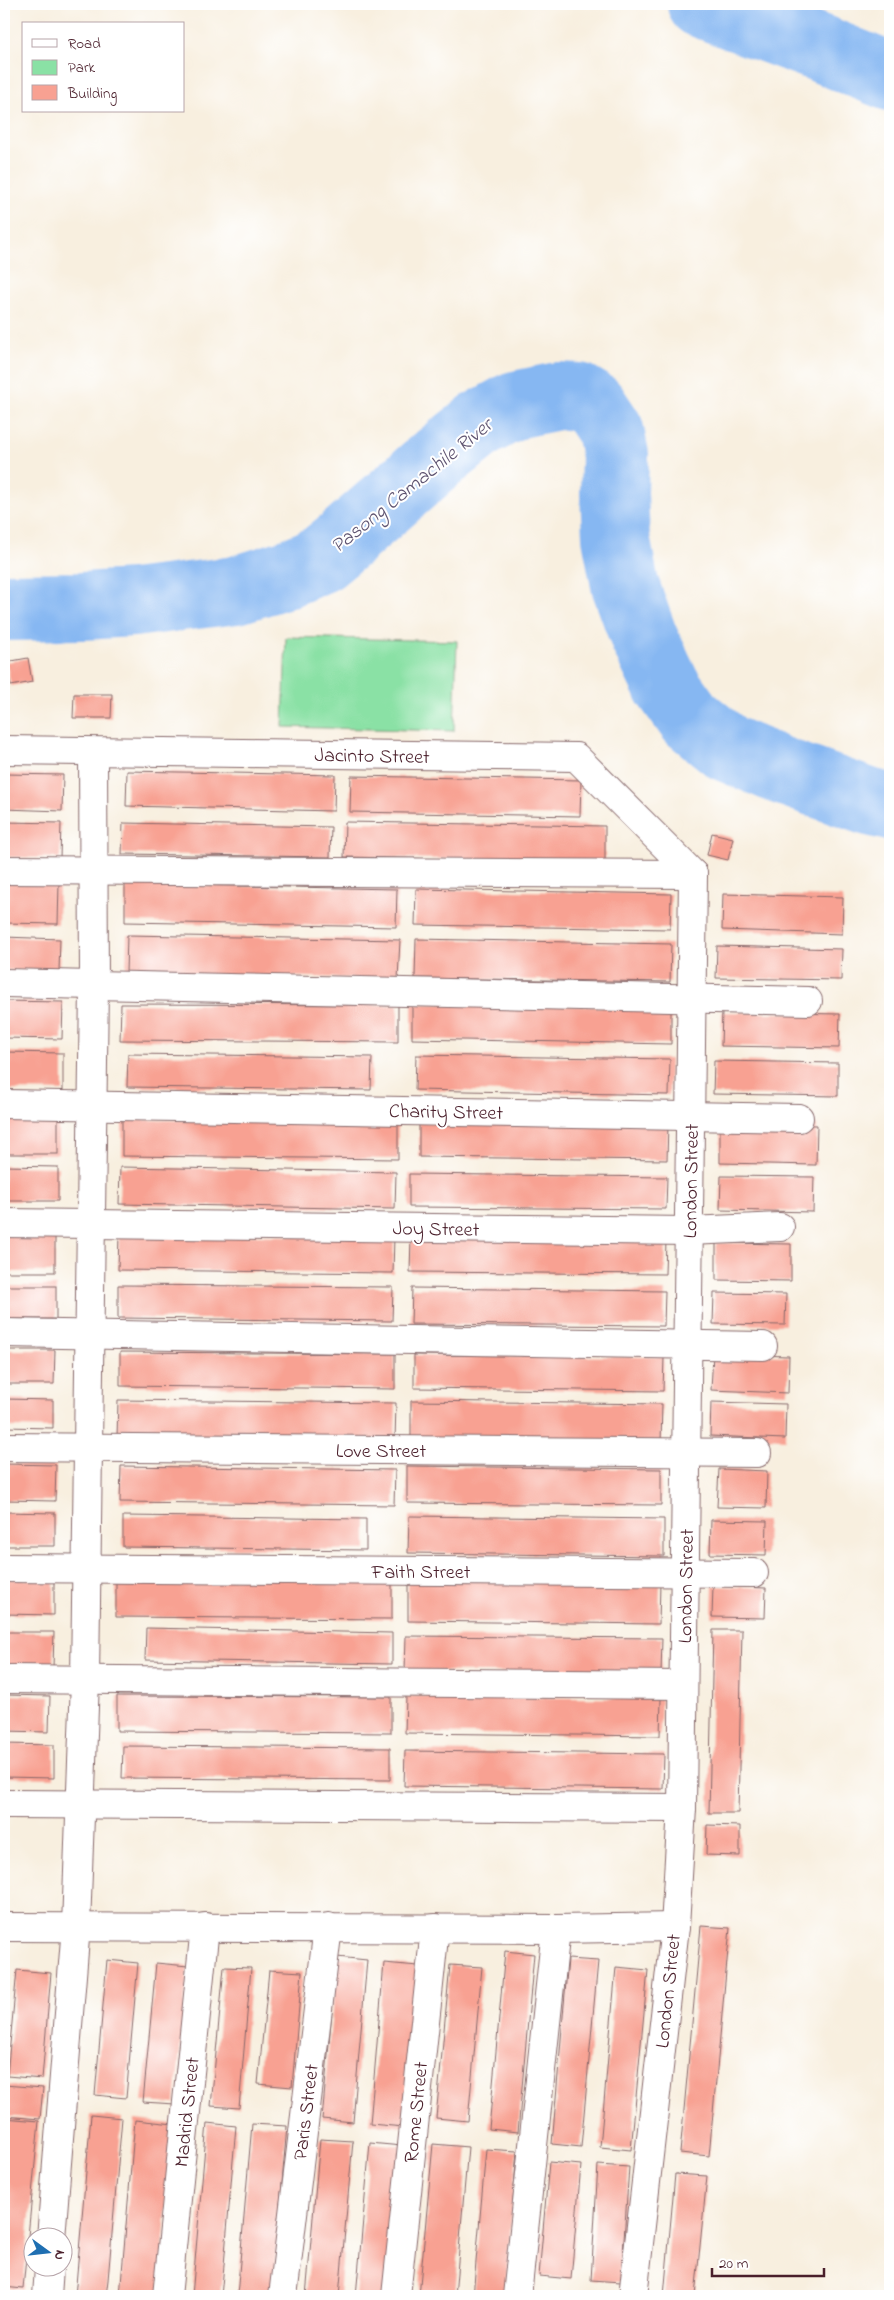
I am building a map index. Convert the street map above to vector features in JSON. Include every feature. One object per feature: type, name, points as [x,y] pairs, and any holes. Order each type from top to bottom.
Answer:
[{"type":"street","name":"Jacinto Street","points":[[4,750],[576,757],[693,874]]},
{"type":"street","points":[[52,2228],[76,1926],[82,1804],[91,1334],[94,985],[93,752]]},
{"type":"street","points":[[4,870],[693,874]]},
{"type":"street","name":"London Street","points":[[633,2296],[675,1927],[682,1808],[693,874]]},
{"type":"street","points":[[4,983],[808,1001]]},
{"type":"street","name":"Charity Street","points":[[4,1104],[800,1118]]},
{"type":"street","name":"Joy Street","points":[[4,1223],[690,1230],[780,1227]]},
{"type":"street","points":[[4,1333],[763,1346]]},
{"type":"street","name":"Love Street","points":[[4,1447],[757,1453]]},
{"type":"street","name":"Faith Street","points":[[4,1568],[754,1573]]},
{"type":"street","points":[[4,1679],[683,1685]]},
{"type":"street","points":[[4,1804],[682,1808]]},
{"type":"street","points":[[4,1927],[556,1929],[675,1927]]},
{"type":"street","name":"Madrid Street","points":[[167,2296],[205,1927]]},
{"type":"street","name":"Paris Street","points":[[283,2296],[328,1927]]},
{"type":"street","name":"Rome Street","points":[[396,2296],[435,1928]]},
{"type":"street","points":[[517,2296],[556,1929]]},
{"type":"street","points":[[47,2296],[48,2278]]},
{"type":"green space","points":[[286,637],[457,641],[454,731],[283,727]]},
{"type":"building","points":[[28,658],[32,682],[11,686],[6,662]]},
{"type":"building","points":[[74,694],[112,694],[111,718],[73,718]]},
{"type":"building","points":[[127,771],[335,775],[334,811],[126,806]]},
{"type":"building","points":[[4,774],[63,775],[62,811],[4,809]]},
{"type":"building","points":[[351,776],[581,780],[580,816],[350,812]]},
{"type":"building","points":[[4,822],[61,823],[60,858],[4,857]]},
{"type":"building","points":[[345,822],[605,826],[605,862],[344,857]]},
{"type":"building","points":[[123,823],[331,827],[330,857],[122,854]]},
{"type":"building","points":[[712,833],[733,838],[728,860],[707,855]]},
{"type":"building","points":[[4,882],[59,883],[58,924],[4,923]]},
{"type":"building","points":[[125,884],[397,889],[396,927],[125,922]]},
{"type":"building","points":[[416,889],[671,894],[670,929],[415,925]]},
{"type":"building","points":[[723,894],[843,897],[842,934],[722,930]]},
{"type":"building","points":[[127,935],[400,940],[398,979],[126,973]]},
{"type":"building","points":[[4,937],[60,939],[59,971],[4,970]]},
{"type":"building","points":[[416,939],[671,944],[670,982],[415,978]]},
{"type":"building","points":[[717,946],[842,949],[841,980],[716,978]]},
{"type":"building","points":[[4,1001],[63,1002],[62,1039],[4,1038]]},
{"type":"building","points":[[412,1003],[671,1008],[671,1044],[412,1039]]},
{"type":"building","points":[[121,1004],[398,1005],[398,1042],[120,1040]]},
{"type":"building","points":[[722,1012],[840,1014],[839,1048],[721,1046]]},
{"type":"building","points":[[4,1052],[63,1053],[63,1091],[4,1090]]},
{"type":"building","points":[[128,1054],[372,1057],[371,1090],[127,1087]]},
{"type":"building","points":[[416,1055],[670,1059],[669,1095],[415,1090]]},
{"type":"building","points":[[714,1061],[838,1063],[838,1096],[713,1094]]},
{"type":"building","points":[[4,1116],[58,1116],[58,1154],[4,1154]]},
{"type":"building","points":[[122,1120],[398,1122],[398,1159],[122,1156]]},
{"type":"building","points":[[419,1122],[668,1124],[667,1160],[419,1157]]},
{"type":"building","points":[[720,1123],[817,1125],[816,1165],[720,1163]]},
{"type":"building","points":[[4,1166],[58,1167],[58,1201],[4,1201]]},
{"type":"building","points":[[120,1167],[396,1172],[395,1209],[119,1204]]},
{"type":"building","points":[[409,1174],[667,1177],[666,1209],[409,1207]]},
{"type":"building","points":[[721,1176],[814,1177],[813,1212],[720,1210]]},
{"type":"building","points":[[119,1234],[394,1237],[393,1273],[118,1270]]},
{"type":"building","points":[[4,1235],[55,1236],[55,1272],[4,1272]]},
{"type":"building","points":[[411,1237],[666,1240],[665,1274],[410,1272]]},
{"type":"building","points":[[716,1243],[791,1244],[791,1281],[716,1280]]},
{"type":"building","points":[[118,1285],[393,1287],[392,1321],[118,1318]]},
{"type":"building","points":[[4,1286],[56,1286],[56,1319],[4,1319]]},
{"type":"building","points":[[412,1288],[665,1291],[664,1326],[411,1324]]},
{"type":"building","points":[[714,1293],[786,1294],[785,1325],[713,1324]]},
{"type":"building","points":[[4,1350],[55,1350],[54,1384],[4,1384]]},
{"type":"building","points":[[120,1352],[395,1354],[395,1389],[120,1386]]},
{"type":"building","points":[[713,1354],[789,1356],[788,1393],[711,1390]]},
{"type":"building","points":[[414,1355],[664,1357],[663,1391],[414,1388]]},
{"type":"building","points":[[4,1399],[53,1400],[53,1428],[4,1427]]},
{"type":"building","points":[[118,1400],[396,1403],[395,1441],[117,1438]]},
{"type":"building","points":[[411,1401],[662,1404],[661,1442],[411,1438]]},
{"type":"building","points":[[711,1402],[786,1404],[785,1439],[710,1436]]},
{"type":"building","points":[[4,1464],[56,1465],[55,1501],[4,1500]]},
{"type":"building","points":[[121,1466],[395,1470],[394,1505],[120,1502]]},
{"type":"building","points":[[407,1466],[661,1469],[661,1505],[407,1503]]},
{"type":"building","points":[[719,1469],[767,1471],[766,1508],[717,1507]]},
{"type":"building","points":[[4,1512],[55,1513],[55,1546],[4,1546]]},
{"type":"building","points":[[123,1516],[366,1519],[366,1550],[123,1547]]},
{"type":"building","points":[[409,1516],[664,1519],[664,1556],[408,1553]]},
{"type":"building","points":[[711,1520],[767,1521],[766,1555],[710,1554]]},
{"type":"building","points":[[116,1578],[392,1579],[392,1619],[116,1617]]},
{"type":"building","points":[[4,1579],[54,1580],[54,1615],[4,1614]]},
{"type":"building","points":[[408,1580],[660,1583],[659,1624],[408,1621]]},
{"type":"building","points":[[713,1586],[766,1588],[765,1618],[712,1617]]},
{"type":"building","points":[[146,1628],[392,1633],[392,1664],[145,1660]]},
{"type":"building","points":[[713,1630],[742,1630],[738,1813],[709,1813]]},
{"type":"building","points":[[4,1632],[54,1632],[53,1668],[4,1667]]},
{"type":"building","points":[[406,1636],[662,1638],[661,1674],[405,1671]]},
{"type":"building","points":[[4,1695],[50,1696],[49,1732],[4,1731]]},
{"type":"building","points":[[117,1696],[391,1697],[391,1733],[117,1731]]},
{"type":"building","points":[[406,1696],[661,1699],[660,1736],[405,1733]]},
{"type":"building","points":[[4,1744],[54,1745],[54,1778],[4,1777]]},
{"type":"building","points":[[123,1746],[390,1748],[390,1780],[122,1778]]},
{"type":"building","points":[[405,1751],[664,1754],[663,1789],[404,1786]]},
{"type":"building","points":[[707,1825],[740,1826],[740,1856],[706,1855]]},
{"type":"building","points":[[701,1926],[730,1928],[709,2156],[680,2153]]},
{"type":"building","points":[[505,1951],[534,1954],[518,2132],[489,2129]]},
{"type":"building","points":[[337,1957],[367,1960],[353,2122],[322,2119]]},
{"type":"building","points":[[568,1959],[598,1961],[581,2147],[552,2144]]},
{"type":"building","points":[[107,1960],[138,1963],[126,2098],[95,2095]]},
{"type":"building","points":[[156,1963],[188,1966],[175,2104],[143,2102]]},
{"type":"building","points":[[384,1963],[418,1966],[404,2127],[370,2124]]},
{"type":"building","points":[[450,1965],[482,1967],[468,2121],[436,2118]]},
{"type":"building","points":[[224,1967],[251,1968],[239,2108],[211,2106]]},
{"type":"building","points":[[616,1967],[648,1970],[631,2150],[600,2147]]},
{"type":"building","points":[[17,1970],[51,1973],[42,2079],[7,2076]]},
{"type":"building","points":[[269,1970],[302,1972],[292,2087],[258,2084]]},
{"type":"building","points":[[4,2085],[43,2088],[40,2119],[4,2116]]},
{"type":"building","points":[[91,2115],[122,2118],[108,2280],[106,2296],[75,2296]]},
{"type":"building","points":[[4,2118],[39,2121],[29,2228],[22,2228],[23,2289],[4,2287]]},
{"type":"building","points":[[135,2120],[174,2124],[159,2296],[120,2296]]},
{"type":"building","points":[[207,2123],[236,2126],[224,2265],[221,2296],[192,2296]]},
{"type":"building","points":[[252,2124],[287,2126],[272,2296],[237,2296]]},
{"type":"building","points":[[320,2139],[353,2141],[339,2296],[306,2296]]},
{"type":"building","points":[[370,2143],[402,2146],[389,2296],[356,2296]]},
{"type":"building","points":[[433,2144],[468,2147],[455,2296],[419,2296]]},
{"type":"building","points":[[486,2149],[517,2151],[505,2296],[473,2296]]},
{"type":"building","points":[[549,2162],[581,2165],[571,2279],[539,2276]]},
{"type":"building","points":[[598,2165],[629,2167],[621,2282],[591,2280]]},
{"type":"building","points":[[675,2174],[707,2176],[695,2296],[664,2296]]},
{"type":"waterway","points":[[701,4],[890,77]]},
{"type":"waterway","name":"Pasong Camachile River","points":[[4,607],[133,603],[236,590],[286,574],[321,559],[431,464],[481,424],[515,405],[558,396],[579,397],[594,406],[610,430],[615,455],[616,537],[625,585],[644,638],[667,686],[690,718],[727,748],[779,770],[869,802],[890,807]]}]
